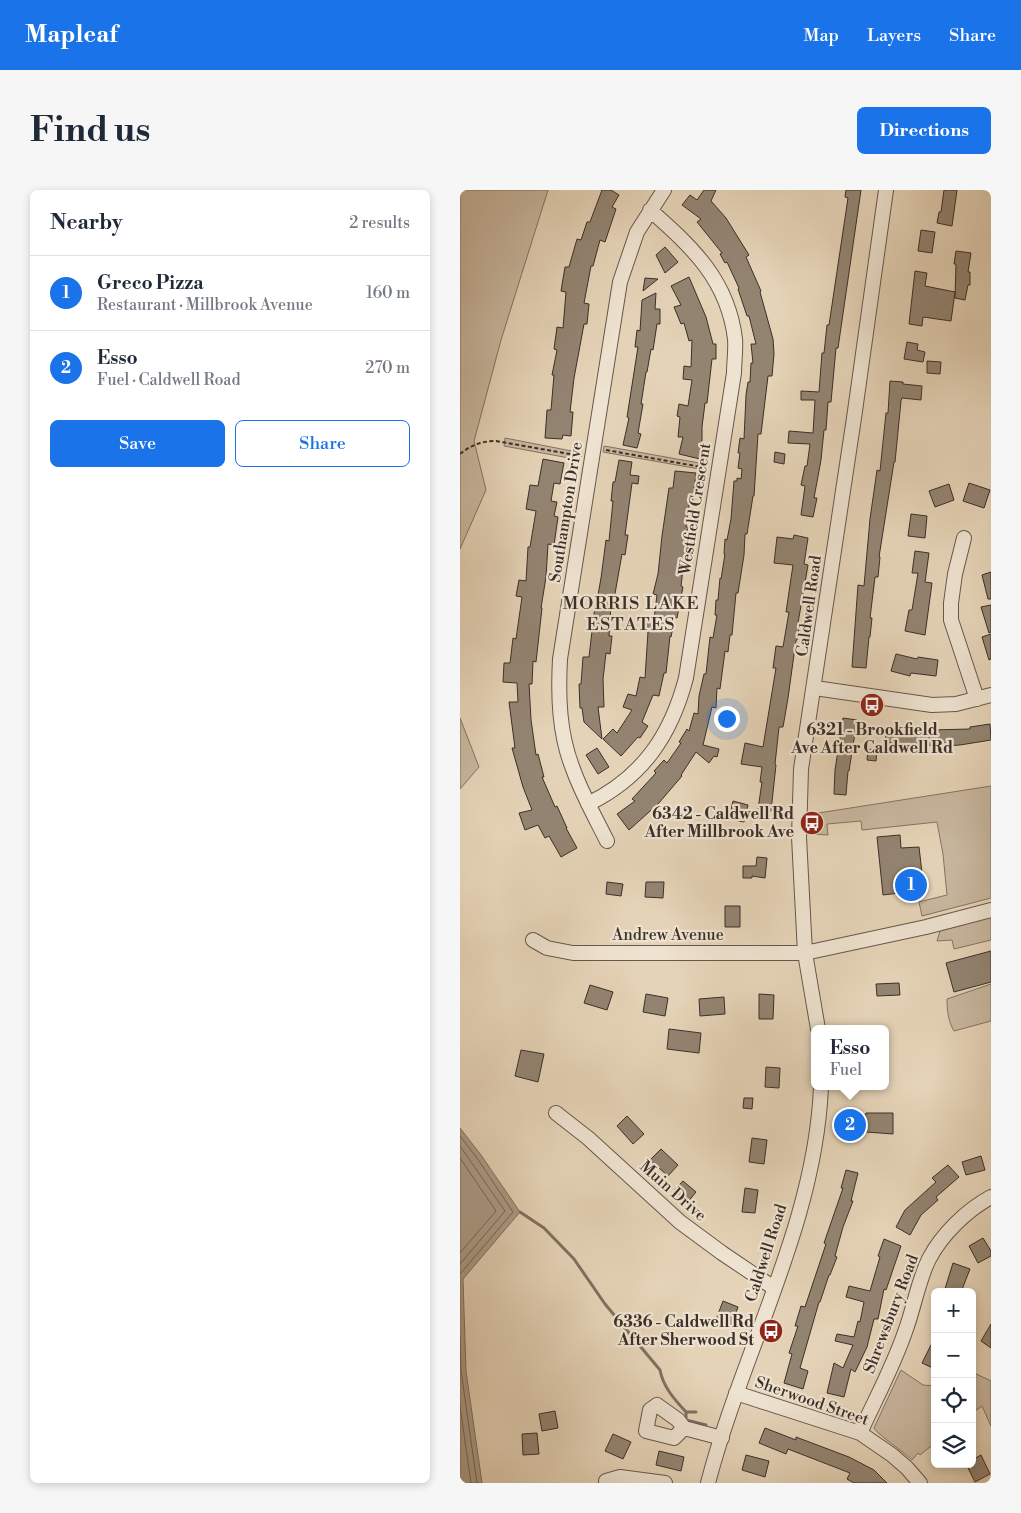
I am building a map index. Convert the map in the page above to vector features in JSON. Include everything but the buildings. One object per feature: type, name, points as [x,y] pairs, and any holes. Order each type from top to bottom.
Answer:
[{"type":"street","name":"Southampton Drive","points":[[608,841],[588,804],[572,768],[566,747],[560,707],[560,659],[620,282],[637,232],[664,190]]},
{"type":"street","name":"Caldwell Road","points":[[817,1025],[805,953],[799,837],[800,791],[886,190]]},
{"type":"street","name":"Westfield Crescent","points":[[588,804],[625,779],[651,755],[666,732],[680,701],[686,678],[734,373],[735,340],[732,325],[722,293],[714,276],[691,246],[650,210]]},
{"type":"street","points":[[964,538],[953,587],[951,620],[977,699]]},
{"type":"street","points":[[815,688],[926,705],[956,704],[991,695]]},
{"type":"street","name":"Andrew Avenue","points":[[533,940],[547,948],[573,953],[805,953],[926,927],[991,910]]},
{"type":"street","name":"Caldwell Road","points":[[708,1483],[736,1393],[797,1218],[816,1142],[821,1090]]},
{"type":"street","name":"Muin Drive","points":[[556,1113],[588,1138],[680,1222],[774,1288]]},
{"type":"street","name":"Shrewsbury Road","points":[[860,1433],[900,1346],[929,1259],[954,1226],[990,1201]]},
{"type":"street","name":"Sherwood Street","points":[[736,1393],[860,1433],[892,1455],[920,1483]]},
{"type":"street","points":[[684,1428],[722,1438]]},
{"type":"street","points":[[606,1480],[620,1477],[665,1483]]},
{"type":"path","points":[[460,454],[467,448],[483,441],[496,441],[719,470]]},
{"type":"shaded area","points":[[460,190],[548,190],[501,340],[474,441],[486,490],[460,549]]},
{"type":"shaded area","points":[[505,438],[582,453],[580,460],[504,446]]},
{"type":"shaded area","points":[[604,446],[705,464],[705,470],[603,452]]},
{"type":"shaded area","points":[[460,718],[479,767],[460,789]]},
{"type":"shaded area","points":[[991,786],[991,898],[922,916],[919,902],[947,895],[943,854],[937,822],[862,830],[861,821],[827,824],[828,835],[812,834],[812,814]]},
{"type":"shaded area","points":[[991,917],[991,940],[954,949],[952,940],[937,941],[940,931]]},
{"type":"shaded area","points":[[991,984],[991,1021],[954,1031],[948,1015],[947,999]]},
{"type":"shaded area","points":[[901,1370],[923,1385],[931,1386],[931,1446],[920,1455],[918,1453],[912,1460],[874,1428]]},
{"type":"shaded area","points":[[976,1374],[991,1381],[991,1426],[982,1406],[976,1410]]},
{"type":"water","points":[[460,1128],[520,1212],[463,1279],[466,1371],[482,1483],[460,1483]]},
{"type":"waterway","points":[[520,1212],[544,1228],[574,1259],[605,1304],[660,1370],[664,1382],[674,1398],[686,1412],[696,1412]]},
{"type":"waterway","points":[[686,1412],[686,1420],[706,1425]]},
{"type":"place","name":"6321 - Brookfield Ave After Caldwell Rd","points":[[872,705]]},
{"type":"place","name":"6342 - Caldwell Rd After Millbrook Ave","points":[[812,823]]},
{"type":"place","name":"Greco Pizza","points":[[911,885]]},
{"type":"place","name":"Esso","points":[[850,1125]]},
{"type":"place","name":"6336 - Caldwell Rd After Sherwood St","points":[[771,1331]]},
{"type":"district","name":"MORRIS LAKE ESTATES","points":[[631,613]]}]
